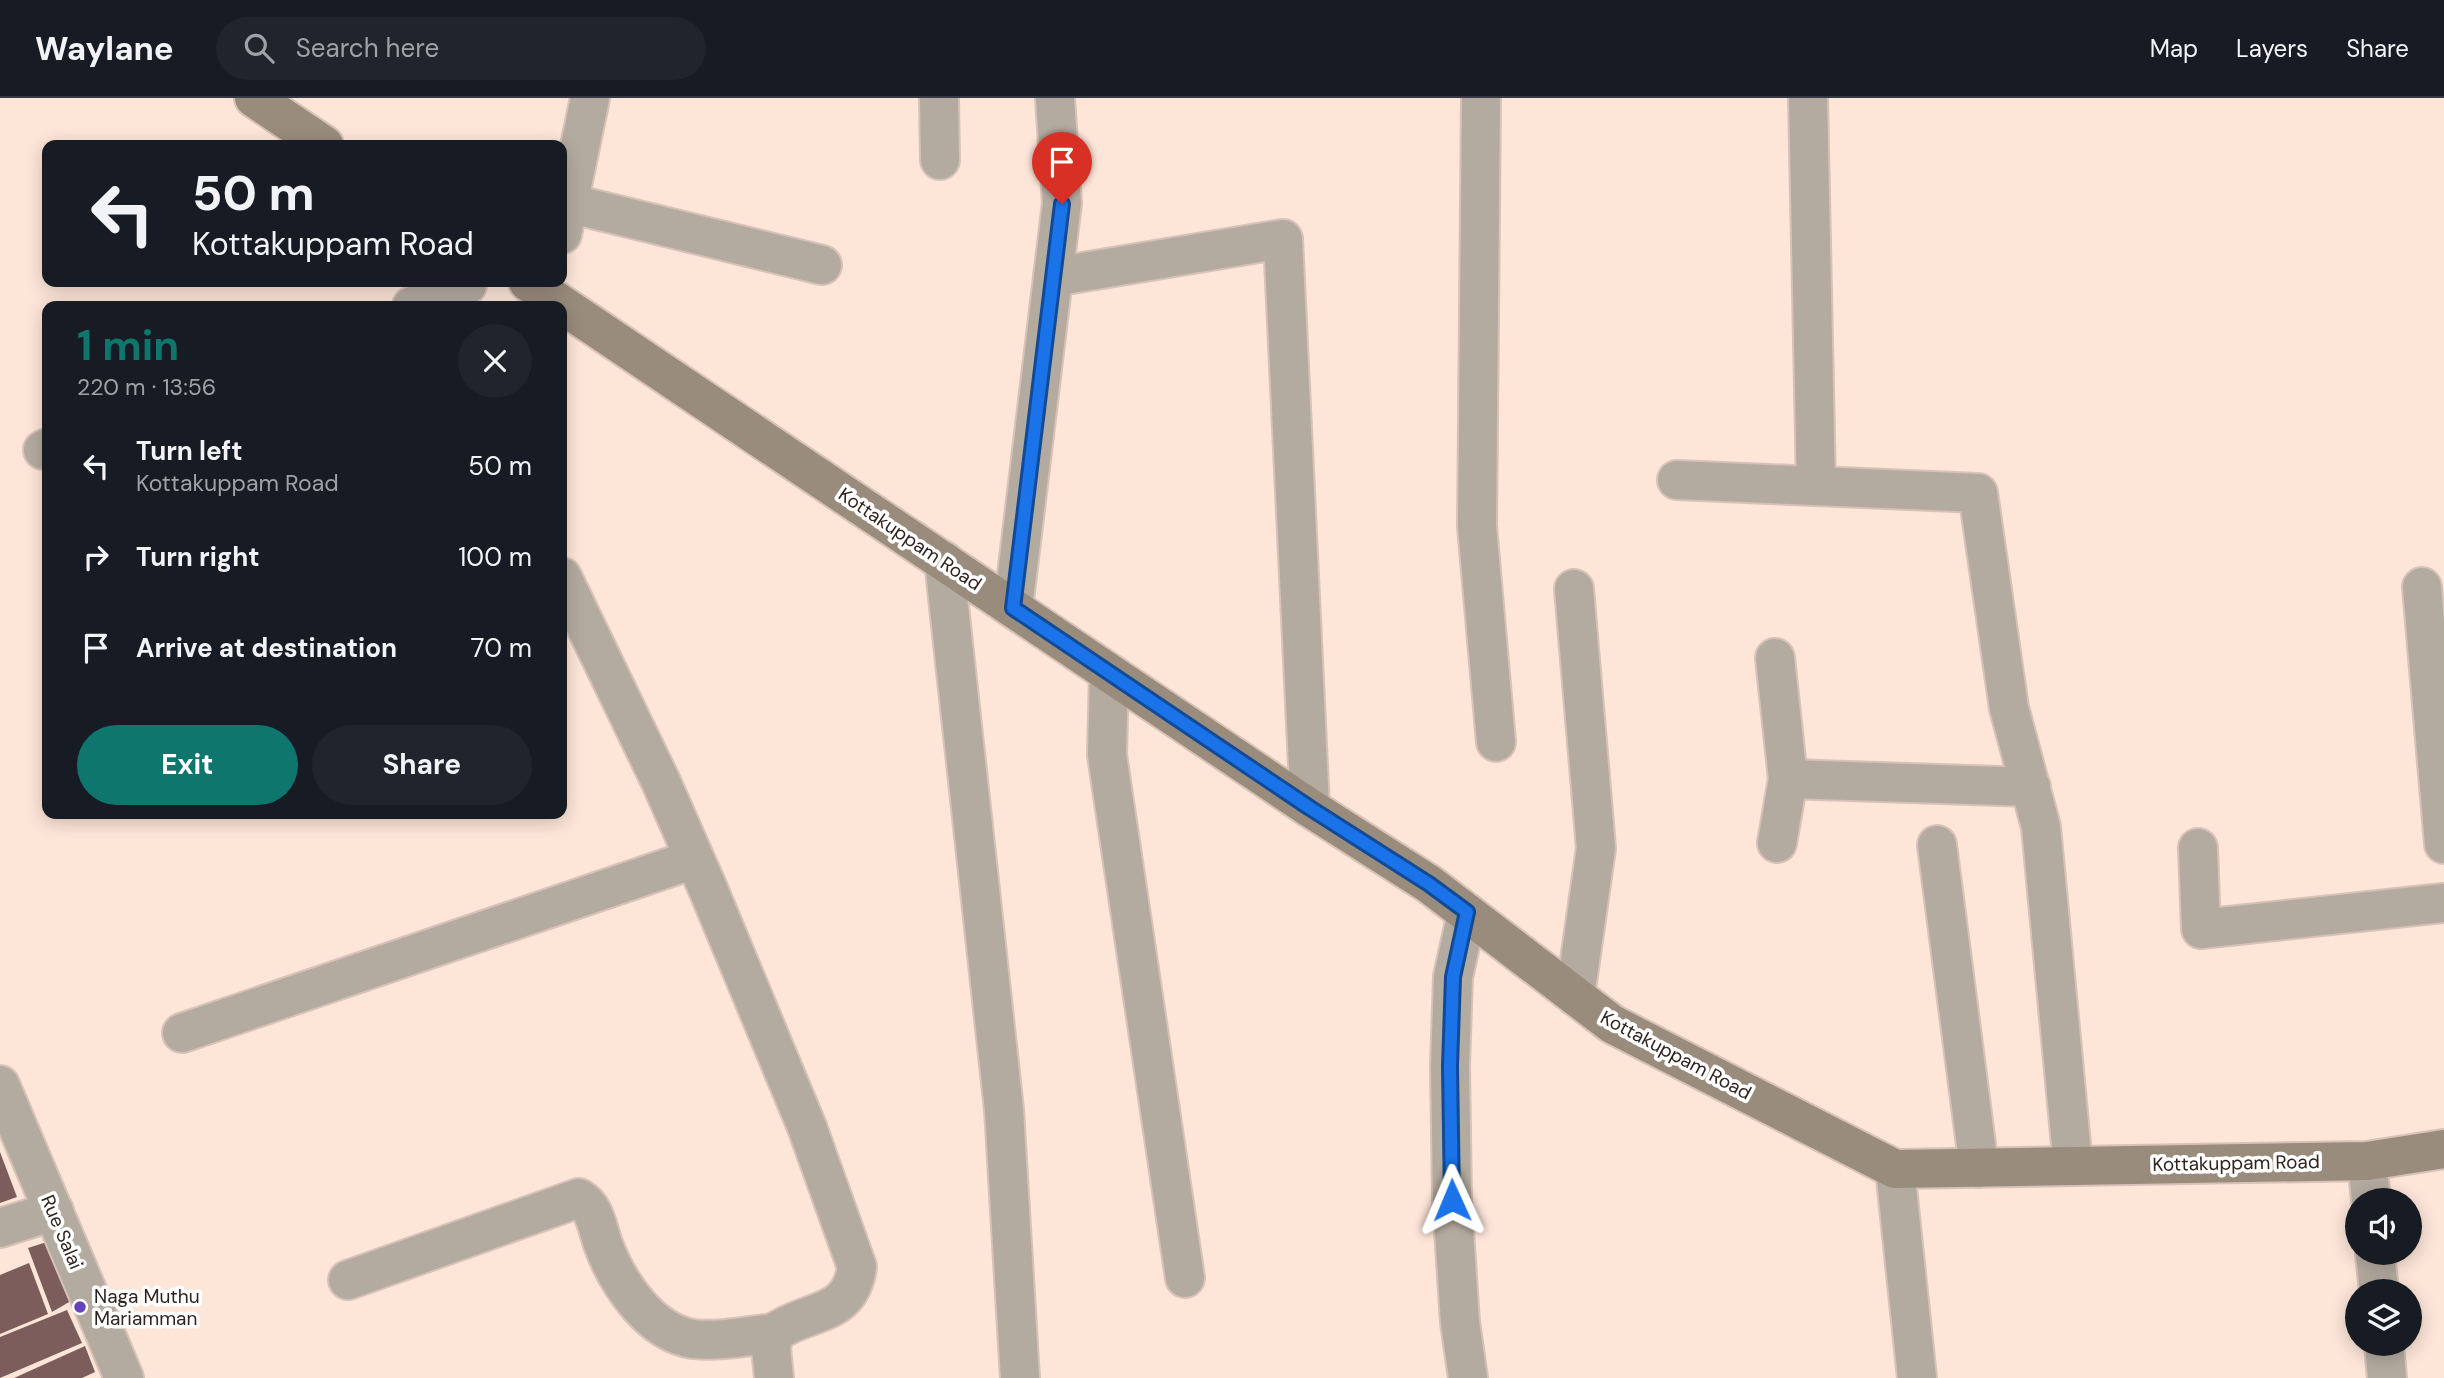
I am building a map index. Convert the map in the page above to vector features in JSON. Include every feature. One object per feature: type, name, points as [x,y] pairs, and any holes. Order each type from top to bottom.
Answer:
[{"type":"street","points":[[254,98],[317,140]]},
{"type":"street","points":[[567,208],[590,98]]},
{"type":"street","points":[[939,98],[940,160]]},
{"type":"street","points":[[1013,608],[1062,204],[1055,98]]},
{"type":"street","points":[[1481,98],[1477,526],[1496,742]]},
{"type":"street","points":[[1808,98],[1816,486]]},
{"type":"street","points":[[567,218],[822,265]]},
{"type":"street","points":[[1053,277],[1283,239],[1310,808]]},
{"type":"street","name":"Kottakuppam Road","points":[[544,287],[565,301]]},
{"type":"street","points":[[431,301],[468,291]]},
{"type":"street","name":"Kottakuppam Road","points":[[567,303],[944,562],[1310,808],[1429,884],[1612,1024],[1895,1169],[2367,1161],[2444,1149]]},
{"type":"street","points":[[1677,480],[1978,493],[2009,708],[2041,827],[2073,1166]]},
{"type":"street","points":[[944,562],[1004,1110],[1020,1378]]},
{"type":"street","points":[[2422,587],[2444,844]]},
{"type":"street","points":[[1574,589],[1596,848],[1575,996]]},
{"type":"street","points":[[348,1280],[579,1198],[589,1204],[613,1270],[633,1301],[667,1328],[690,1338],[711,1340],[774,1333],[787,1324],[841,1303],[855,1287],[858,1267],[807,1127],[694,859],[624,703],[576,643],[567,601]]},
{"type":"street","points":[[1775,658],[1788,779],[1777,842]]},
{"type":"street","points":[[1109,673],[1109,768],[1185,1278]]},
{"type":"street","points":[[1788,779],[2031,787]]},
{"type":"street","points":[[1937,845],[1979,1168]]},
{"type":"street","points":[[2198,848],[2201,929],[2444,903]]},
{"type":"street","points":[[181,1033],[694,859]]},
{"type":"street","points":[[1467,912],[1453,977],[1450,1066],[1452,1200],[1460,1322],[1468,1378]]},
{"type":"street","name":"Rue Salai","points":[[0,1085],[124,1378]]},
{"type":"street","points":[[2367,1161],[2370,1188]]},
{"type":"street","points":[[1895,1169],[1917,1378]]},
{"type":"street","points":[[0,1228],[54,1211]]},
{"type":"street","points":[[774,1333],[771,1348],[775,1378]]},
{"type":"street","points":[[2385,1356],[2387,1378]]},
{"type":"building","points":[[0,1152],[17,1197],[0,1203]]},
{"type":"building","points":[[53,1240],[76,1298],[52,1312],[28,1248]]},
{"type":"building","points":[[29,1263],[48,1314],[0,1334],[0,1275]]},
{"type":"building","points":[[67,1310],[82,1343],[0,1378],[0,1337]]},
{"type":"building","points":[[85,1346],[95,1372],[82,1378],[14,1378]]},
{"type":"place","name":"Naga Muthu Mariamman","points":[[80,1307]]},
{"type":"route","points":[[1062,204],[1013,608],[1310,808],[1429,884],[1467,912],[1453,977],[1450,1066],[1452,1200]]}]
